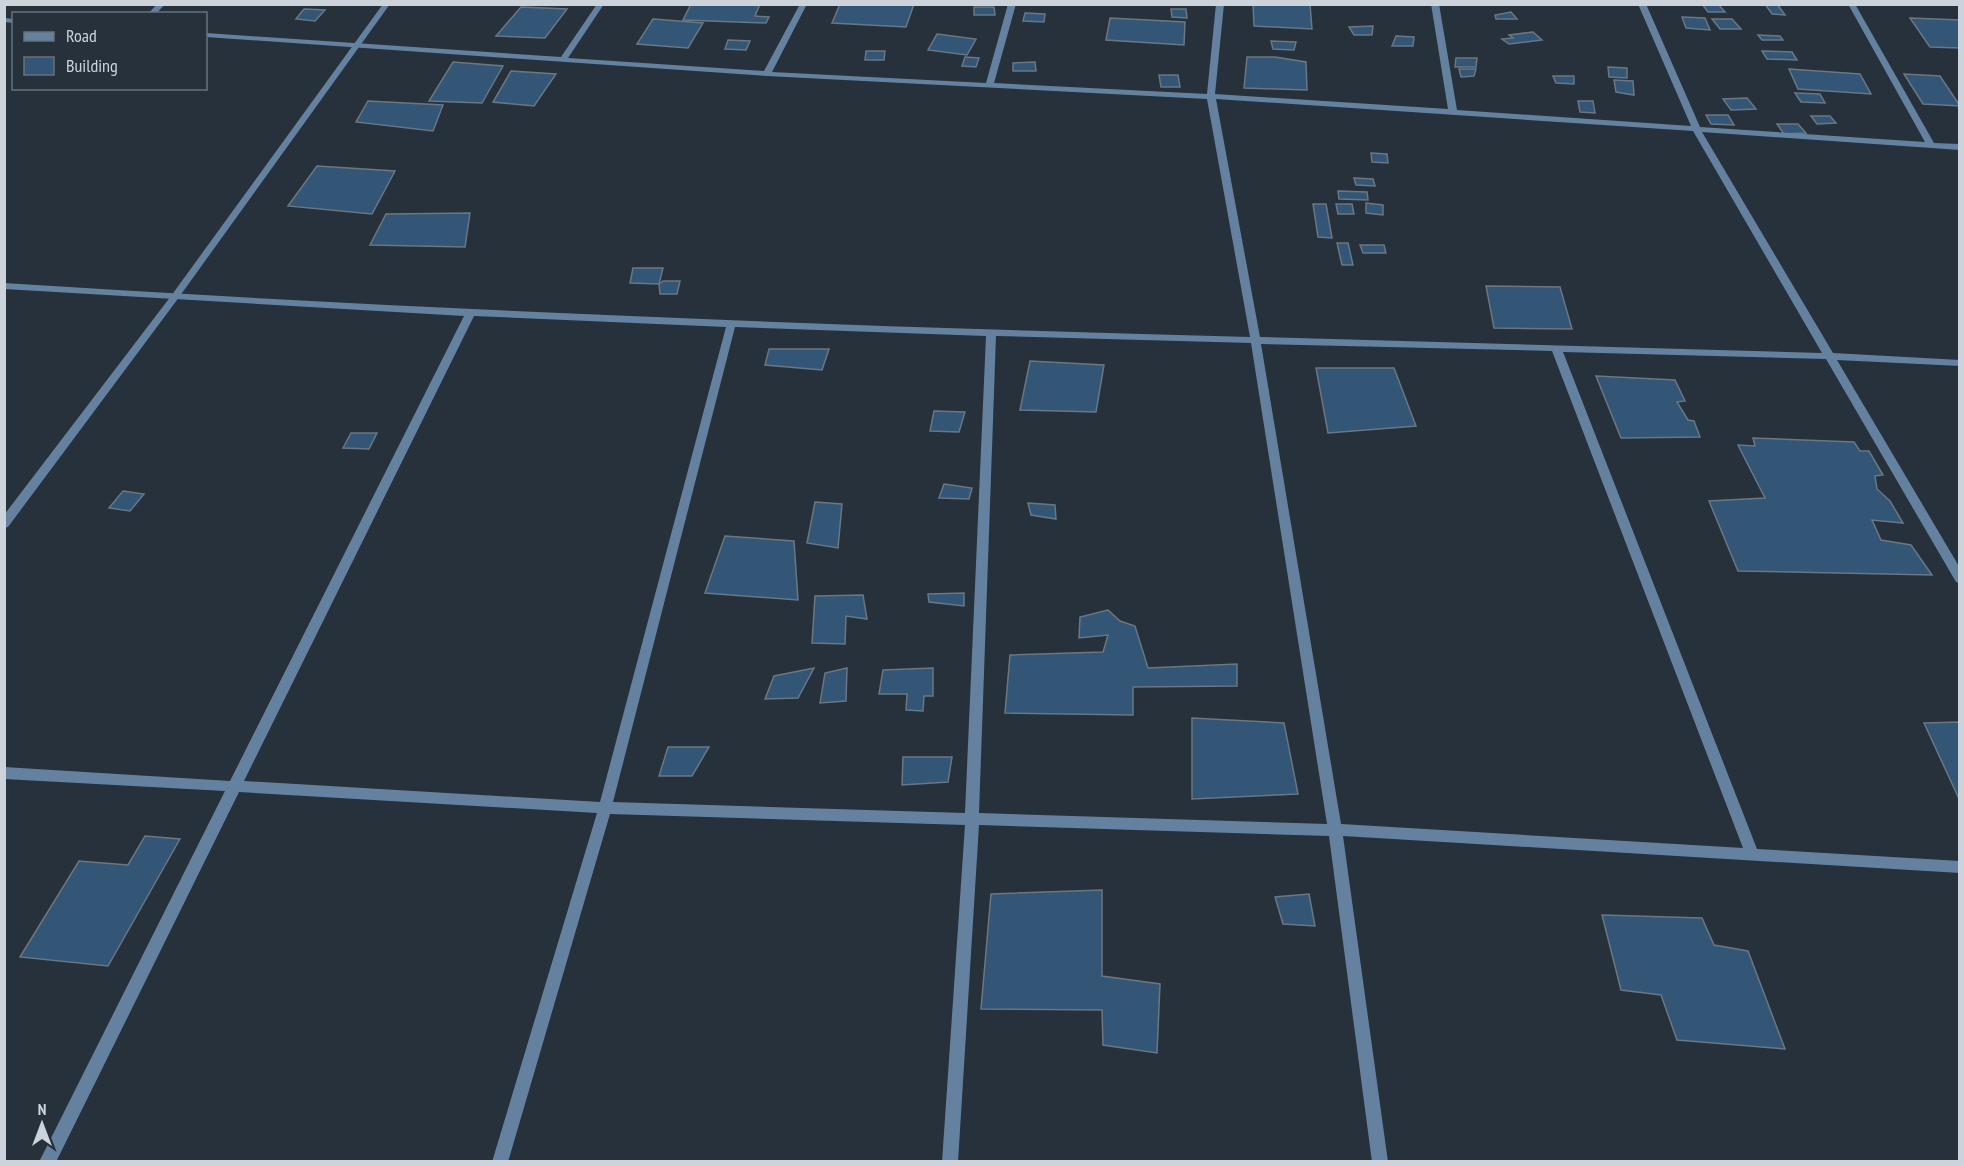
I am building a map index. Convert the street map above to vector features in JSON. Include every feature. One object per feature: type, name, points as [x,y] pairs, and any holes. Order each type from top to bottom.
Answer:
[{"type":"street","points":[[4,524],[174,298],[387,4]]},
{"type":"street","points":[[563,60],[601,4]]},
{"type":"street","points":[[768,74],[804,4]]},
{"type":"street","points":[[989,85],[1012,4]]},
{"type":"street","points":[[1220,4],[1211,96],[1255,339],[1335,830],[1380,1161]]},
{"type":"street","points":[[1435,4],[1453,112]]},
{"type":"street","points":[[1642,4],[1696,130],[1959,579]]},
{"type":"street","points":[[1851,4],[1932,146]]},
{"type":"street","points":[[207,35],[768,74],[1211,96],[1959,147]]},
{"type":"street","points":[[4,286],[174,298],[731,325],[1829,356],[1959,363]]},
{"type":"street","points":[[47,1161],[471,312]]},
{"type":"street","points":[[500,1161],[604,808],[731,325]]},
{"type":"street","points":[[950,1161],[972,819],[991,332]]},
{"type":"street","points":[[1556,348],[1752,855]]},
{"type":"street","points":[[4,773],[604,808],[1335,830],[1959,867]]},
{"type":"building","points":[[691,4],[760,4],[755,16],[769,17],[766,23],[683,20]]},
{"type":"building","points":[[840,4],[914,4],[906,27],[832,23]]},
{"type":"building","points":[[1253,4],[1310,4],[1312,29],[1254,26]]},
{"type":"building","points":[[1702,4],[1718,4],[1725,12],[1708,12]]},
{"type":"building","points":[[1765,4],[1777,4],[1785,15],[1772,14]]},
{"type":"building","points":[[521,7],[567,9],[545,38],[496,36]]},
{"type":"building","points":[[974,7],[994,7],[995,15],[974,15]]},
{"type":"building","points":[[304,9],[325,10],[315,21],[296,19]]},
{"type":"building","points":[[1171,9],[1186,9],[1187,18],[1172,17]]},
{"type":"building","points":[[1511,12],[1517,19],[1496,19],[1495,15]]},
{"type":"building","points":[[1025,13],[1045,14],[1044,22],[1023,21]]},
{"type":"building","points":[[1682,17],[1705,18],[1710,30],[1686,28]]},
{"type":"building","points":[[1110,18],[1185,22],[1184,45],[1106,40]]},
{"type":"building","points":[[1910,18],[1960,20],[1960,48],[1930,47]]},
{"type":"building","points":[[653,19],[703,23],[688,48],[637,44]]},
{"type":"building","points":[[1712,19],[1732,19],[1741,29],[1720,29]]},
{"type":"building","points":[[1373,26],[1372,35],[1354,35],[1349,27]]},
{"type":"building","points":[[1533,32],[1542,40],[1509,44],[1502,39],[1513,38],[1509,35]]},
{"type":"building","points":[[937,34],[976,39],[967,55],[928,50]]},
{"type":"building","points":[[1758,35],[1780,36],[1783,40],[1762,40]]},
{"type":"building","points":[[1396,36],[1414,37],[1413,46],[1392,46]]},
{"type":"building","points":[[728,40],[750,41],[746,50],[725,49]]},
{"type":"building","points":[[1271,41],[1296,42],[1294,50],[1273,49]]},
{"type":"building","points":[[866,51],[885,51],[884,60],[865,60]]},
{"type":"building","points":[[1762,51],[1792,52],[1797,60],[1767,59]]},
{"type":"building","points":[[965,57],[979,58],[976,67],[962,66]]},
{"type":"building","points":[[1247,57],[1275,57],[1306,62],[1307,90],[1244,88]]},
{"type":"building","points":[[1456,58],[1477,58],[1476,67],[1455,67]]},
{"type":"building","points":[[453,62],[503,66],[482,103],[429,101]]},
{"type":"building","points":[[1035,62],[1036,71],[1013,71],[1013,63]]},
{"type":"building","points":[[1608,67],[1627,68],[1627,78],[1609,77]]},
{"type":"building","points":[[1459,69],[1476,69],[1474,76],[1461,77]]},
{"type":"building","points":[[1789,69],[1860,74],[1871,94],[1798,89]]},
{"type":"building","points":[[511,71],[556,74],[534,106],[493,102]]},
{"type":"building","points":[[1904,74],[1940,76],[1960,106],[1923,104]]},
{"type":"building","points":[[1159,75],[1178,75],[1180,87],[1161,87]]},
{"type":"building","points":[[1553,76],[1574,76],[1574,84],[1556,83]]},
{"type":"building","points":[[1614,80],[1633,81],[1634,95],[1616,92]]},
{"type":"building","points":[[1795,93],[1820,94],[1825,103],[1801,102]]},
{"type":"building","points":[[1747,98],[1756,109],[1731,110],[1723,99]]},
{"type":"building","points":[[368,101],[443,105],[433,131],[356,122]]},
{"type":"building","points":[[1578,101],[1593,101],[1595,113],[1580,112]]},
{"type":"building","points":[[1706,115],[1728,115],[1734,125],[1711,124]]},
{"type":"building","points":[[1811,116],[1830,116],[1836,123],[1817,124]]},
{"type":"building","points":[[1777,124],[1798,124],[1806,133],[1784,134]]},
{"type":"building","points":[[1371,153],[1387,154],[1388,163],[1372,162]]},
{"type":"building","points":[[317,166],[395,171],[372,214],[288,206]]},
{"type":"building","points":[[1354,178],[1373,179],[1375,186],[1356,185]]},
{"type":"building","points":[[1338,191],[1367,192],[1368,200],[1339,199]]},
{"type":"building","points":[[1366,203],[1383,205],[1383,215],[1366,213]]},
{"type":"building","points":[[1313,204],[1326,204],[1332,238],[1318,237]]},
{"type":"building","points":[[1336,204],[1352,204],[1354,214],[1338,214]]},
{"type":"building","points":[[470,213],[465,247],[370,245],[386,214]]},
{"type":"building","points":[[1337,243],[1348,243],[1353,265],[1342,265]]},
{"type":"building","points":[[1360,245],[1384,245],[1386,253],[1363,253]]},
{"type":"building","points":[[633,268],[663,268],[659,284],[630,283]]},
{"type":"building","points":[[663,281],[680,281],[677,294],[660,294],[659,284]]},
{"type":"building","points":[[1486,286],[1560,287],[1572,329],[1494,328]]},
{"type":"building","points":[[769,349],[829,349],[822,370],[765,365]]},
{"type":"building","points":[[1030,361],[1104,365],[1096,412],[1020,410]]},
{"type":"building","points":[[1316,368],[1394,368],[1416,426],[1328,433]]},
{"type":"building","points":[[1596,376],[1675,380],[1685,401],[1677,402],[1688,420],[1694,421],[1700,437],[1621,438]]},
{"type":"building","points":[[934,411],[965,412],[959,432],[930,431]]},
{"type":"building","points":[[351,433],[377,433],[369,449],[343,448]]},
{"type":"building","points":[[1753,438],[1854,442],[1860,451],[1869,451],[1883,475],[1875,476],[1877,489],[1890,501],[1903,523],[1872,520],[1881,540],[1911,545],[1932,575],[1738,571],[1709,501],[1765,498],[1738,445],[1755,446]]},
{"type":"building","points":[[944,484],[972,488],[969,499],[939,498]]},
{"type":"building","points":[[123,491],[144,494],[130,511],[109,508]]},
{"type":"building","points":[[815,502],[842,504],[838,548],[807,543]]},
{"type":"building","points":[[1028,503],[1055,505],[1056,519],[1031,515]]},
{"type":"building","points":[[725,536],[794,541],[798,600],[705,593]]},
{"type":"building","points":[[964,593],[964,606],[929,602],[928,594]]},
{"type":"building","points":[[863,595],[867,619],[846,616],[845,644],[812,643],[815,596]]},
{"type":"building","points":[[1108,610],[1120,621],[1135,626],[1148,668],[1237,664],[1237,686],[1133,687],[1133,715],[1005,713],[1010,655],[1103,652],[1108,635],[1079,638],[1080,617]]},
{"type":"building","points":[[814,668],[798,698],[765,699],[774,676]]},
{"type":"building","points":[[847,668],[846,701],[820,703],[825,673]]},
{"type":"building","points":[[933,668],[933,696],[924,696],[923,711],[906,710],[907,694],[879,694],[883,670]]},
{"type":"building","points":[[1192,718],[1284,723],[1298,794],[1192,799]]},
{"type":"building","points":[[1960,722],[1960,801],[1924,723]]},
{"type":"building","points":[[668,747],[709,747],[692,776],[659,776]]},
{"type":"building","points":[[903,757],[952,757],[948,782],[902,785]]},
{"type":"building","points":[[145,836],[180,839],[108,966],[20,957],[79,861],[128,865]]},
{"type":"building","points":[[1102,890],[1102,976],[1160,984],[1157,1053],[1103,1045],[1102,1010],[981,1009],[991,894]]},
{"type":"building","points":[[1309,894],[1315,926],[1283,924],[1275,897]]},
{"type":"building","points":[[1602,915],[1702,918],[1714,945],[1748,951],[1785,1049],[1677,1040],[1661,995],[1621,990]]}]
